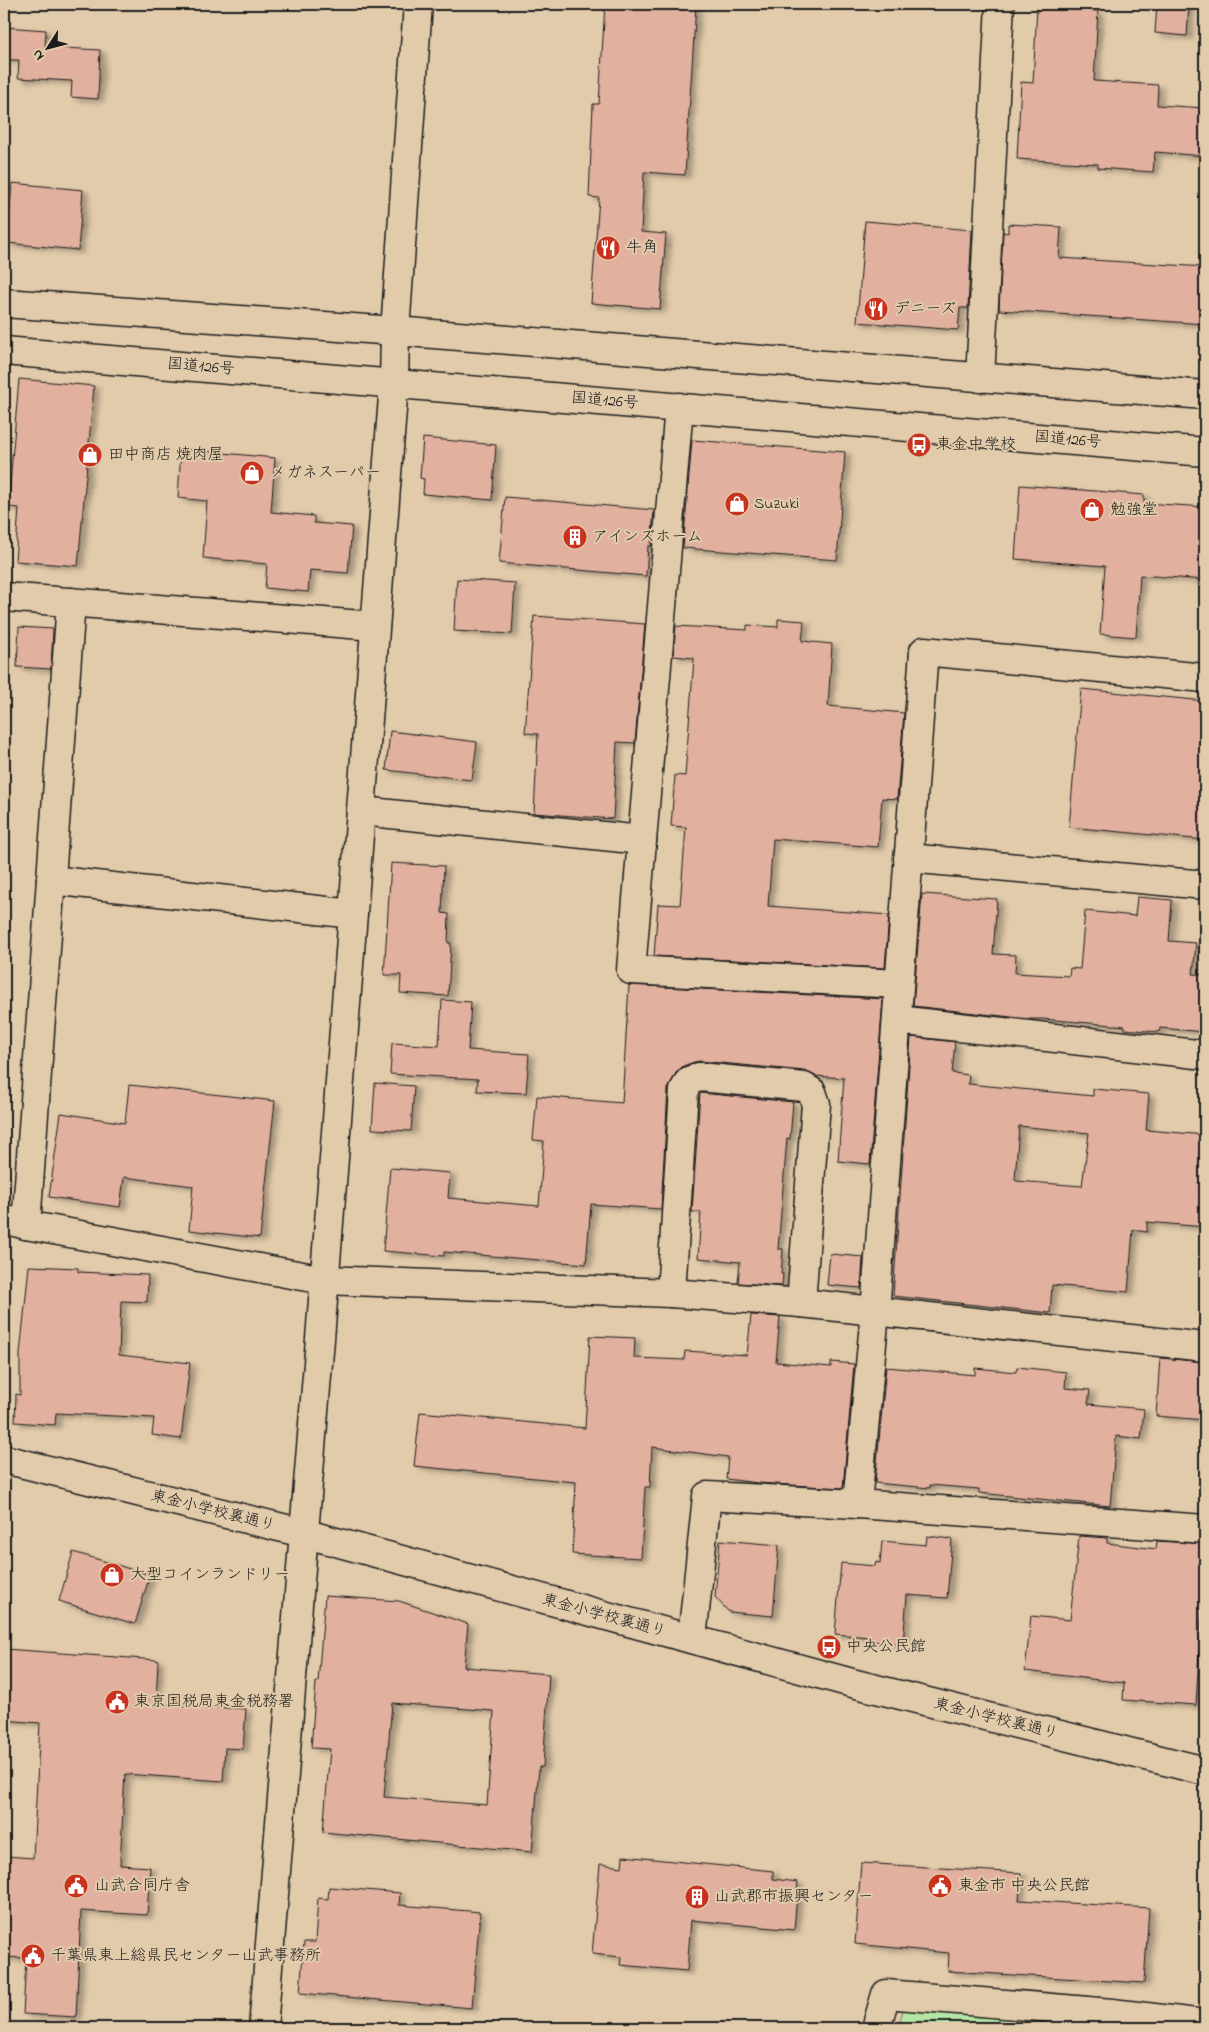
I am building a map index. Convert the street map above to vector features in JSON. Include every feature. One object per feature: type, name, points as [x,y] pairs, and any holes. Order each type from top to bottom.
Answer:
[{"type":"main road","points":[[263,2028],[304,1533],[394,384],[418,4]]},
{"type":"main road","points":[[980,378],[1000,4]]},
{"type":"main road","points":[[4,303],[396,331],[1205,395]]},
{"type":"main road","name":"国道126号","points":[[4,351],[1205,452]]},
{"type":"main road","points":[[679,407],[630,970],[899,984]]},
{"type":"main road","points":[[4,597],[375,626]]},
{"type":"main road","points":[[70,602],[51,880],[15,1222],[324,1280],[671,1294],[801,1303],[1205,1348]]},
{"type":"main road","points":[[857,1504],[875,1312],[924,651],[1205,678]]},
{"type":"main road","points":[[361,811],[642,840]]},
{"type":"main road","points":[[908,858],[1205,885]]},
{"type":"main road","points":[[51,880],[353,914]]},
{"type":"main road","points":[[897,1020],[1205,1055]]},
{"type":"main road","points":[[671,1294],[684,1090],[689,1081],[699,1077],[804,1087],[812,1092],[816,1104],[801,1303]]},
{"type":"main road","name":"東金小学校裏通り","points":[[4,1459],[304,1533],[862,1686],[1205,1771]]},
{"type":"main road","points":[[692,1640],[708,1496],[857,1504],[1205,1529]]},
{"type":"main road","points":[[876,2028],[886,1994],[1112,2013],[1205,2024]]},
{"type":"green space","points":[[903,2010],[1159,2028],[898,2028]]},
{"type":"building","points":[[605,4],[696,4],[685,175],[644,172],[641,232],[666,234],[660,309],[591,303],[599,198],[589,197],[593,104],[599,104]]},
{"type":"building","points":[[1157,4],[1189,4],[1187,36],[1155,33]]},
{"type":"building","points":[[1037,7],[1098,11],[1094,81],[1158,85],[1157,105],[1205,108],[1205,156],[1155,152],[1153,172],[1098,168],[1098,164],[1017,159],[1021,82],[1033,83]]},
{"type":"building","points":[[4,27],[46,30],[45,47],[100,50],[98,99],[71,97],[72,81],[18,78],[19,60],[4,60]]},
{"type":"building","points":[[12,183],[83,190],[78,250],[7,243]]},
{"type":"building","points":[[865,221],[972,230],[968,308],[960,308],[958,330],[857,322]]},
{"type":"building","points":[[1008,224],[1061,227],[1059,258],[1205,267],[1205,324],[999,310],[1003,232],[1008,233]]},
{"type":"building","points":[[19,379],[94,386],[78,566],[15,561],[19,508],[8,507]]},
{"type":"building","points":[[423,438],[496,445],[492,500],[423,494],[424,479],[420,478]]},
{"type":"building","points":[[692,440],[845,452],[837,560],[683,548]]},
{"type":"building","points":[[181,449],[275,458],[271,512],[314,516],[314,523],[352,526],[348,573],[310,570],[308,592],[265,588],[267,564],[203,558],[207,501],[178,498]]},
{"type":"building","points":[[1020,485],[1144,495],[1144,503],[1205,507],[1205,580],[1140,575],[1136,637],[1100,634],[1105,566],[1015,559]]},
{"type":"building","name":"アインズホーム","points":[[505,497],[654,510],[651,546],[648,546],[646,576],[499,563]]},
{"type":"building","points":[[457,579],[515,583],[512,634],[454,631]]},
{"type":"building","points":[[534,616],[645,624],[635,743],[617,742],[613,819],[534,813],[538,734],[525,733]]},
{"type":"building","points":[[778,619],[804,621],[802,641],[832,644],[828,706],[904,713],[897,799],[882,798],[878,847],[773,839],[768,906],[889,915],[885,968],[654,956],[658,904],[680,905],[686,827],[671,826],[675,775],[685,776],[694,658],[673,656],[676,626],[747,630],[747,625],[778,627]]},
{"type":"building","points":[[19,627],[53,629],[51,669],[17,667]]},
{"type":"building","points":[[1081,689],[1205,701],[1205,840],[1069,827]]},
{"type":"building","points":[[390,731],[477,742],[472,780],[386,770]]},
{"type":"building","points":[[391,863],[444,866],[442,913],[449,914],[448,943],[451,943],[448,996],[400,993],[401,975],[384,975]]},
{"type":"building","points":[[922,894],[997,899],[993,954],[1016,955],[1015,973],[1069,976],[1070,968],[1080,969],[1085,911],[1135,916],[1137,897],[1172,900],[1169,941],[1196,943],[1193,974],[1205,975],[1205,1032],[1160,1028],[1159,1032],[1125,1029],[1125,1026],[1029,1019],[913,1006]]},
{"type":"building","points":[[629,985],[883,999],[870,1164],[838,1161],[844,1078],[815,1076],[805,1071],[694,1062],[683,1066],[676,1073],[668,1089],[661,1209],[591,1204],[586,1264],[444,1252],[444,1256],[383,1251],[390,1168],[450,1173],[448,1198],[539,1206],[544,1141],[533,1140],[537,1096],[622,1103]]},
{"type":"building","points":[[442,1000],[471,1002],[468,1050],[529,1054],[526,1093],[477,1091],[478,1079],[390,1074],[392,1043],[439,1046]]},
{"type":"building","points":[[911,1037],[955,1042],[952,1073],[969,1075],[968,1084],[1093,1096],[1093,1089],[1149,1094],[1146,1130],[1205,1135],[1205,1227],[1147,1222],[1147,1232],[1133,1230],[1128,1292],[1052,1285],[1050,1313],[893,1296]],"holes":[[[1019,1126],[1089,1133],[1082,1186],[1016,1181]]]},
{"type":"building","points":[[375,1083],[414,1086],[411,1131],[372,1129]]},
{"type":"building","points":[[129,1085],[275,1101],[260,1238],[189,1230],[193,1186],[124,1177],[120,1207],[49,1197],[61,1113],[125,1123]]},
{"type":"building","points":[[700,1093],[793,1102],[790,1139],[787,1138],[778,1249],[783,1249],[782,1286],[738,1283],[740,1262],[698,1258],[701,1212],[692,1212]]},
{"type":"building","points":[[830,1254],[863,1257],[861,1288],[827,1285]]},
{"type":"building","points":[[29,1266],[78,1268],[78,1272],[148,1275],[147,1302],[121,1301],[119,1355],[190,1363],[181,1439],[152,1435],[154,1418],[56,1413],[55,1425],[15,1422],[16,1394],[20,1395],[20,1354]]},
{"type":"building","points":[[751,1315],[780,1317],[776,1362],[831,1367],[831,1362],[854,1364],[843,1488],[758,1483],[726,1479],[728,1457],[652,1447],[650,1487],[645,1487],[641,1558],[572,1554],[576,1482],[414,1466],[420,1412],[585,1428],[590,1336],[635,1338],[634,1358],[684,1360],[685,1351],[747,1355]]},
{"type":"building","points":[[1160,1358],[1205,1362],[1205,1420],[1156,1416]]},
{"type":"building","points":[[886,1367],[975,1375],[975,1368],[1016,1372],[1017,1367],[1066,1372],[1065,1388],[1090,1390],[1088,1404],[1144,1409],[1141,1439],[1116,1436],[1110,1506],[979,1493],[979,1489],[930,1485],[930,1488],[875,1483]]},
{"type":"building","points":[[927,1536],[952,1539],[947,1598],[907,1595],[903,1644],[868,1641],[869,1637],[835,1634],[841,1563],[875,1566],[876,1562],[880,1563],[882,1541],[926,1545]]},
{"type":"building","points":[[1079,1536],[1107,1538],[1107,1543],[1156,1549],[1157,1541],[1205,1544],[1196,1705],[1123,1700],[1124,1683],[1025,1671],[1031,1616],[1070,1620]]},
{"type":"building","points":[[720,1540],[779,1545],[773,1616],[729,1612],[715,1597]]},
{"type":"building","points":[[73,1552],[150,1575],[135,1624],[59,1601]]},
{"type":"building","points":[[325,1596],[399,1601],[468,1624],[464,1667],[549,1674],[543,1767],[539,1767],[532,1852],[323,1832],[330,1749],[311,1748],[316,1682],[318,1682]],"holes":[[[392,1703],[494,1711],[487,1805],[384,1797]]]},
{"type":"building","points":[[4,1649],[158,1660],[156,1704],[246,1709],[243,1749],[225,1748],[223,1781],[125,1774],[120,1865],[150,1867],[147,1915],[81,1911],[76,2017],[23,2014],[26,1958],[4,1957],[4,1856],[33,1858],[40,1723],[4,1720]]},
{"type":"building","name":"山武郡市振興センター","points":[[623,1856],[773,1871],[773,1879],[798,1882],[794,1930],[691,1920],[687,1971],[620,1965],[621,1957],[592,1954],[600,1864],[622,1867]]},
{"type":"building","name":"東金市 中央公民館","points":[[861,1863],[1021,1873],[1019,1900],[1149,1908],[1144,1983],[948,1971],[949,1953],[855,1944]]},
{"type":"building","points":[[329,1887],[400,1893],[399,1905],[480,1912],[472,2008],[300,1993],[304,1942],[315,1942],[318,1898],[328,1899]]},
{"type":"place","name":"牛角","points":[[608,248]]},
{"type":"place","name":"デニーズ","points":[[876,309]]},
{"type":"place","name":"東金中学校","points":[[919,445]]},
{"type":"place","name":"田中商店 焼肉屋","points":[[90,455]]},
{"type":"place","name":"メガネスーパー","points":[[252,473]]},
{"type":"place","name":"Suzuki","points":[[737,504]]},
{"type":"place","name":"勉強堂","points":[[1092,510]]},
{"type":"place","name":"アインズホーム","points":[[575,537]]},
{"type":"place","name":"大型コインランドリー","points":[[112,1575]]},
{"type":"place","name":"中央公民館","points":[[829,1647]]},
{"type":"place","name":"東京国税局東金税務署","points":[[117,1702]]},
{"type":"place","name":"山武合同庁舎","points":[[76,1886]]},
{"type":"place","name":"東金市 中央公民館","points":[[940,1886]]},
{"type":"place","name":"山武郡市振興センター","points":[[697,1897]]},
{"type":"place","name":"千葉県東上総県民センター山武事務所","points":[[33,1956]]}]
